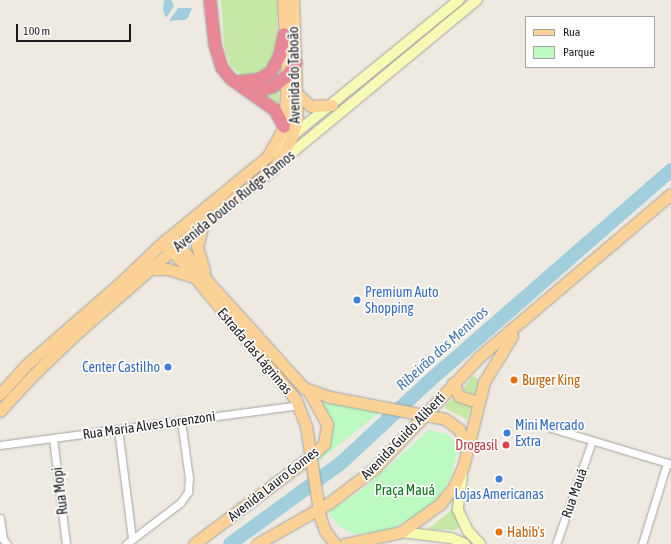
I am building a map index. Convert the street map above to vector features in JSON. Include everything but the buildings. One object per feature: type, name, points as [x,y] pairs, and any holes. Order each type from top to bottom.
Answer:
[{"type":"highway","points":[[210,0],[217,57],[224,72],[275,110],[289,130]]},
{"type":"highway","points":[[237,82],[260,80],[271,72],[280,56],[284,34]]},
{"type":"highway","points":[[248,91],[267,89],[286,76],[296,63]]},
{"type":"main road","name":"Avenida do Taboão","points":[[267,157],[289,130],[283,0]]},
{"type":"main road","name":"Avenida do Taboão","points":[[274,168],[289,130],[297,94],[293,0]]},
{"type":"main road","points":[[297,94],[311,106],[335,103]]},
{"type":"main road","name":"Avenida Doutor Rudge Ramos","points":[[0,394],[31,360],[119,284],[171,235],[267,157]]},
{"type":"main road","name":"Avenida Doutor Rudge Ramos","points":[[0,411],[38,369],[150,269],[203,223],[274,168]]},
{"type":"main road","name":"Avenida Guido Aliberti","points":[[257,544],[317,504],[374,469],[418,414],[453,383],[480,356],[518,327],[671,194]]},
{"type":"main road","points":[[203,223],[198,238],[197,252],[210,284]]},
{"type":"main road","name":"Estrada das Lágrimas","points":[[171,235],[175,247],[195,277],[229,321],[283,382],[298,405],[306,426],[317,504],[325,531],[336,544]]},
{"type":"main road","name":"Estrada das Lágrimas","points":[[162,243],[175,247],[210,284],[284,369],[309,391],[445,419],[455,425],[464,436],[467,446]]},
{"type":"main road","points":[[150,269],[168,269],[195,277]]},
{"type":"main road","name":"Avenida Guido Aliberti","points":[[345,544],[401,532],[440,504],[454,487],[463,467],[484,382],[499,354],[518,327]]},
{"type":"main road","points":[[453,383],[459,396],[478,402]]},
{"type":"main road","name":"Avenida Lauro Gomes","points":[[194,544],[311,461],[324,444],[328,430],[323,413],[309,391]]},
{"type":"street","name":"Avenida Doutor Rudge Ramos","points":[[289,130],[335,103],[459,0]]},
{"type":"street","name":"Avenida Doutor Rudge Ramos","points":[[274,168],[477,0]]},
{"type":"street","points":[[335,103],[344,109]]},
{"type":"street","name":"Rua Maria Alves Lorenzoni","points":[[0,445],[298,405]]},
{"type":"street","points":[[126,544],[180,503],[188,492],[189,478],[181,420]]},
{"type":"street","points":[[551,428],[669,463],[642,544]]},
{"type":"street","points":[[118,429],[132,539]]},
{"type":"street","name":"Rua Mopi","points":[[53,438],[66,544]]},
{"type":"street","name":"Rua Mauá","points":[[556,544],[592,441]]},
{"type":"street","points":[[463,467],[458,510],[468,532],[480,544]]},
{"type":"street","points":[[0,518],[3,539],[7,544]]},
{"type":"street","points":[[401,532],[451,538],[465,544]]},
{"type":"green space","points":[[221,0],[277,0],[277,50],[266,72],[242,76],[230,65],[224,46]]},
{"type":"green space","points":[[278,89],[279,106],[260,94]]},
{"type":"green space","points":[[473,375],[479,380],[474,396],[463,389]]},
{"type":"green space","points":[[455,397],[471,405],[467,420],[443,407]]},
{"type":"green space","points":[[321,402],[381,411],[317,462],[317,458],[323,452],[328,415]]},
{"type":"green space","name":"Praça Mauá","points":[[429,430],[447,434],[455,441],[457,452],[450,480],[437,499],[420,514],[387,531],[353,534],[339,526],[330,515],[330,511],[363,489]]},
{"type":"green space","points":[[454,508],[459,528],[455,530],[428,529]]},
{"type":"water","points":[[164,0],[171,0],[174,6],[166,18],[163,10]]},
{"type":"water","points":[[178,8],[192,8],[188,18],[184,20],[169,21]]},
{"type":"waterway","name":"Ribeirão dos Meninos","points":[[230,544],[341,463],[427,383],[671,170]]},
{"type":"place","name":"Premium Auto Shopping","points":[[357,300]]},
{"type":"place","name":"Center Castilho","points":[[168,367]]},
{"type":"place","name":"Burger King","points":[[514,380]]},
{"type":"place","name":"Mini Mercado Extra","points":[[507,433]]},
{"type":"place","name":"Drogasil","points":[[506,445]]},
{"type":"place","name":"Lojas Americanas","points":[[499,479]]},
{"type":"place","name":"Habib's","points":[[499,532]]}]
